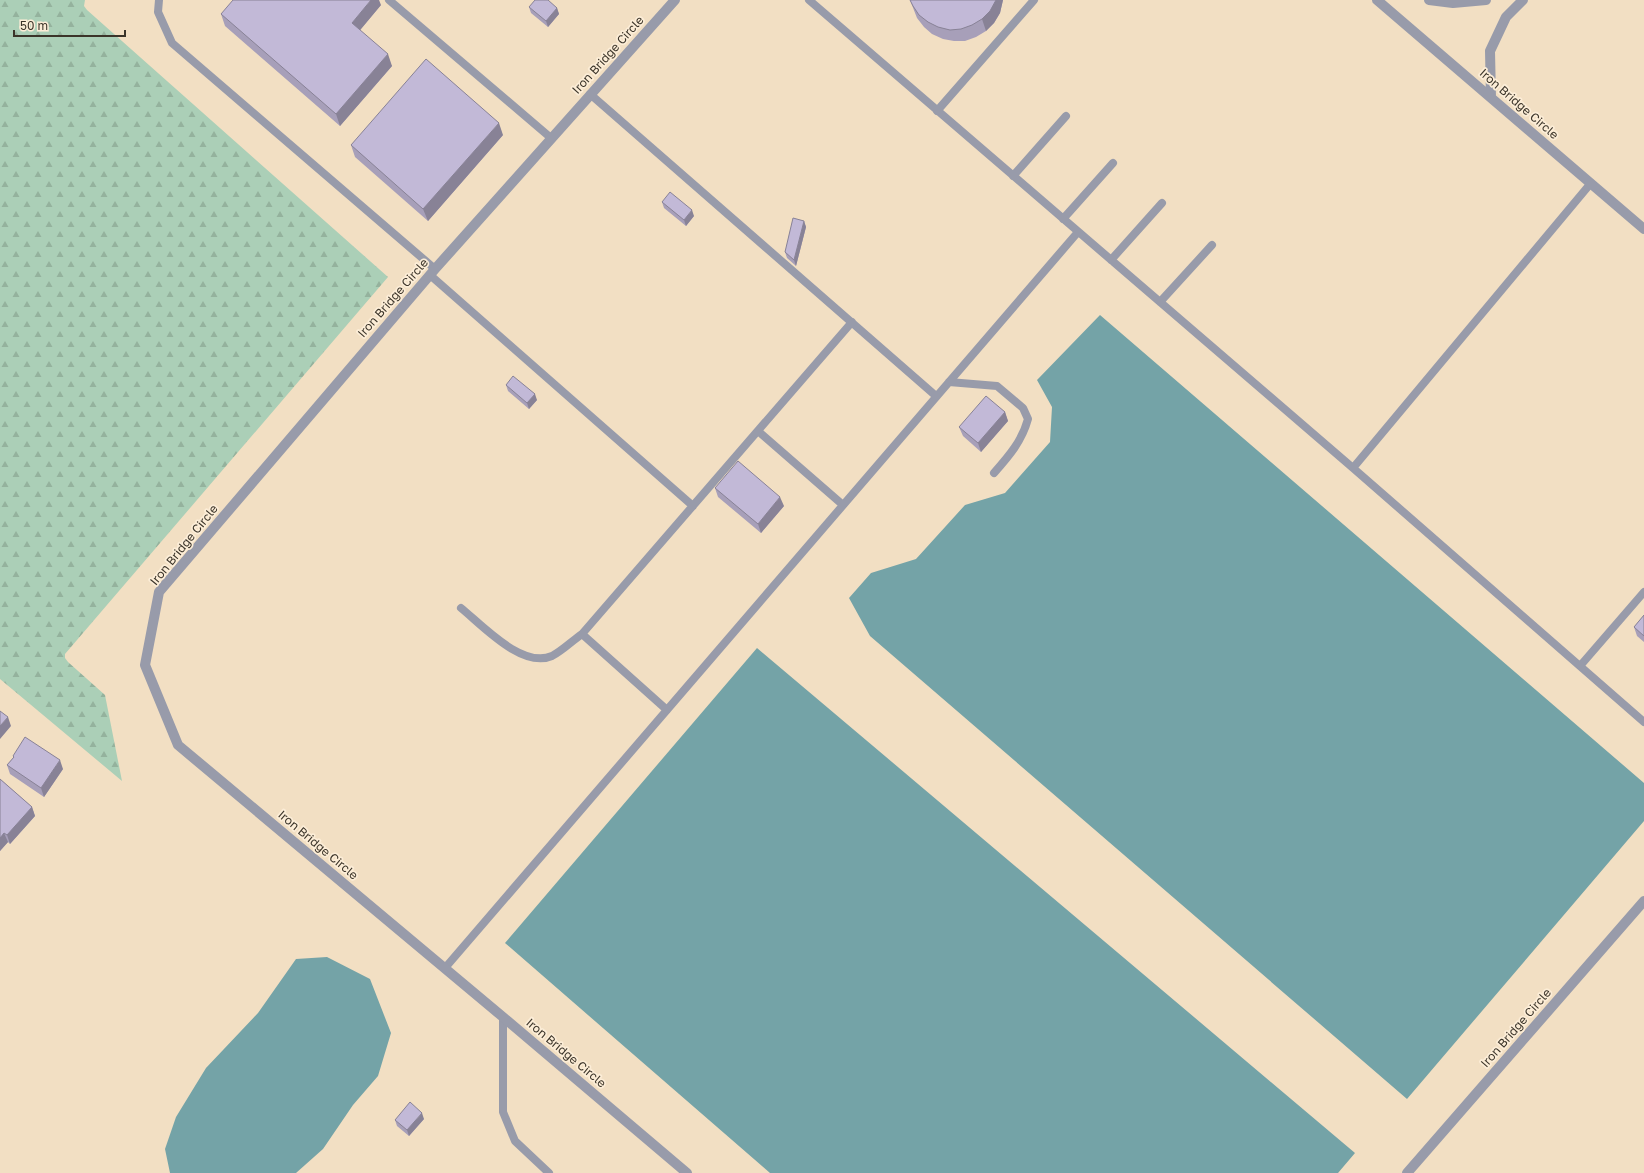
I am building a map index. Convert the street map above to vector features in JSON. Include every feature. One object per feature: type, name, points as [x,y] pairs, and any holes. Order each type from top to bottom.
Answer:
[{"type":"street","name":"Iron Bridge Circle","points":[[675,0],[432,272],[159,592],[145,665],[178,745],[687,1173]]},
{"type":"street","name":"Iron Bridge Circle","points":[[1377,0],[1644,229]]},
{"type":"street","points":[[1429,0],[1453,3],[1486,0]]},
{"type":"street","points":[[1491,98],[1490,51],[1506,17],[1523,0]]},
{"type":"street","name":"Iron Bridge Circle","points":[[1407,1173],[1644,901]]},
{"type":"lane","points":[[159,0],[158,12],[172,43],[432,272],[693,506]]},
{"type":"lane","points":[[389,0],[551,138]]},
{"type":"lane","points":[[809,0],[1353,468],[1644,722]]},
{"type":"lane","points":[[937,111],[1034,0]]},
{"type":"lane","points":[[590,94],[936,396]]},
{"type":"lane","points":[[1012,176],[1066,116]]},
{"type":"lane","points":[[1063,219],[1113,162]]},
{"type":"lane","points":[[1353,468],[1591,182]]},
{"type":"lane","points":[[1111,260],[1162,203]]},
{"type":"lane","points":[[445,968],[1078,232]]},
{"type":"lane","points":[[1160,302],[1212,245]]},
{"type":"lane","points":[[461,608],[511,650],[535,658],[551,656],[582,634],[852,322]]},
{"type":"lane","points":[[949,382],[997,386],[1023,408],[1028,419],[1025,432],[1017,446],[994,473]]},
{"type":"lane","points":[[758,431],[843,505]]},
{"type":"lane","points":[[1580,666],[1644,592]]},
{"type":"lane","points":[[582,634],[667,710]]},
{"type":"lane","points":[[503,1017],[503,1112],[515,1141],[549,1173]]},
{"type":"green space","points":[[0,0],[85,0],[84,6],[87,10],[388,277],[65,654],[65,658],[68,662],[105,695],[122,781],[0,679]]},
{"type":"water","points":[[1100,315],[1644,783],[1644,821],[1407,1099],[870,636],[849,598],[871,573],[916,559],[965,505],[1005,493],[1050,442],[1052,407],[1037,380]]},
{"type":"water","points":[[757,648],[1355,1153],[1338,1173],[770,1173],[505,943]]},
{"type":"water","points":[[327,957],[370,979],[391,1033],[378,1076],[353,1105],[323,1149],[296,1173],[170,1173],[165,1149],[176,1117],[206,1068],[258,1013],[296,959]]},
{"type":"building","points":[[233,0],[371,0],[352,23],[388,54],[336,114],[221,14]]},
{"type":"building","points":[[535,0],[548,0],[557,8],[546,21],[529,7]]},
{"type":"building","points":[[910,0],[996,0],[990,11],[982,19],[961,29],[950,30],[938,27],[928,22],[919,15]]},
{"type":"building","points":[[426,59],[499,123],[423,209],[351,145]]},
{"type":"building","points":[[670,192],[692,210],[684,220],[662,202]]},
{"type":"building","points":[[793,218],[804,221],[794,260],[785,252]]},
{"type":"building","points":[[513,376],[535,394],[527,403],[506,385]]},
{"type":"building","points":[[986,396],[1005,412],[978,443],[959,427]]},
{"type":"building","points":[[738,461],[780,497],[758,524],[715,488]]},
{"type":"building","points":[[1644,615],[1644,636],[1634,627]]},
{"type":"building","points":[[0,711],[8,717],[0,726]]},
{"type":"building","points":[[25,737],[60,760],[41,788],[7,765],[14,757],[13,756]]},
{"type":"building","points":[[0,779],[32,807],[7,835],[4,833],[0,838]]},
{"type":"building","points":[[410,1102],[422,1113],[407,1130],[395,1120]]}]
